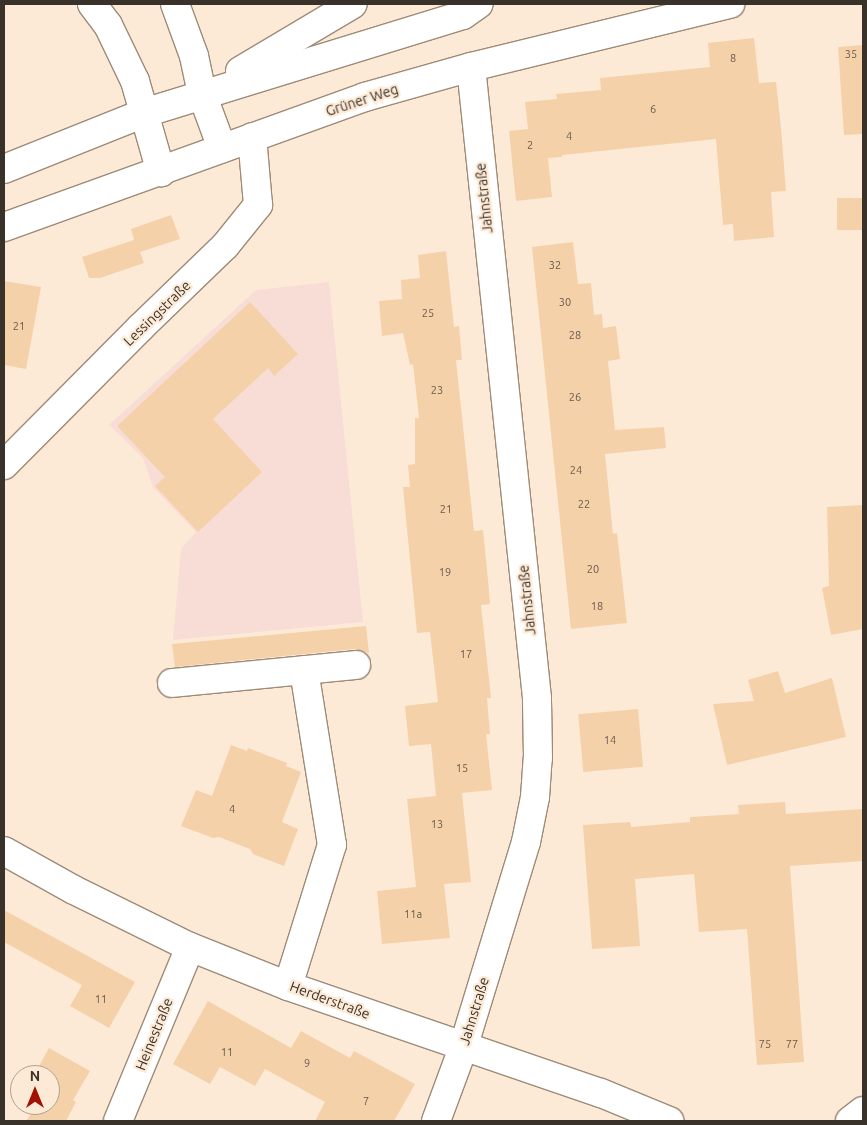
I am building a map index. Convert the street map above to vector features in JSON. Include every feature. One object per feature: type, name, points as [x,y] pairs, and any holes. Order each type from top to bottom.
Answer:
[{"type":"street","points":[[92,4],[108,25],[135,80],[161,172]]},
{"type":"street","points":[[175,4],[194,56],[202,94],[222,148]]},
{"type":"street","points":[[202,94],[353,4]]},
{"type":"street","points":[[4,169],[144,113],[463,14],[480,4]]},
{"type":"street","name":"Grüner Weg","points":[[4,227],[365,97],[471,67],[730,4]]},
{"type":"street","name":"Jahnstraße","points":[[436,1121],[463,1048],[526,842],[535,797],[538,758],[537,698],[471,67]]},
{"type":"street","name":"Lessingstraße","points":[[4,465],[140,328],[226,246],[258,205],[252,137]]},
{"type":"street","points":[[172,683],[356,665]]},
{"type":"street","points":[[288,986],[332,845],[304,670]]},
{"type":"street","name":"Herderstraße","points":[[4,850],[74,890],[190,947],[288,986],[463,1048],[601,1093],[668,1121]]},
{"type":"street","name":"Heinestraße","points":[[118,1121],[190,947]]},
{"type":"street","points":[[850,1121],[863,1111]]},
{"type":"shaded area","points":[[329,282],[363,622],[173,640],[181,549],[196,532],[153,487],[143,458],[109,425],[256,290]]},
{"type":"building","points":[[754,38],[759,83],[776,82],[781,128],[786,191],[771,192],[774,237],[734,241],[733,224],[723,225],[716,139],[548,158],[552,197],[516,201],[509,131],[528,129],[525,102],[557,99],[556,94],[601,90],[600,78],[710,67],[708,43]]},
{"type":"building","points":[[863,45],[863,134],[844,135],[838,47]]},
{"type":"building","points":[[837,198],[863,198],[863,230],[837,230]]},
{"type":"building","points":[[171,215],[180,239],[140,252],[144,263],[100,278],[89,278],[82,257],[134,240],[131,229]]},
{"type":"building","points":[[573,242],[578,284],[591,283],[594,315],[602,314],[603,328],[616,326],[620,359],[608,361],[615,430],[664,427],[666,448],[605,454],[613,534],[617,533],[627,623],[571,629],[532,247]]},
{"type":"building","points":[[446,251],[454,327],[459,326],[462,360],[456,360],[474,531],[483,530],[488,580],[490,604],[481,605],[491,698],[487,698],[490,734],[486,734],[492,790],[462,793],[471,882],[444,884],[450,938],[382,944],[377,891],[416,887],[407,799],[436,796],[431,744],[409,746],[405,706],[438,702],[430,632],[417,633],[403,487],[410,487],[408,465],[415,464],[415,418],[419,418],[413,364],[410,365],[403,333],[382,336],[379,301],[402,299],[401,280],[420,278],[418,255]]},
{"type":"building","points":[[4,281],[41,287],[26,369],[4,365]]},
{"type":"building","points":[[250,302],[298,354],[274,376],[268,368],[213,419],[262,472],[198,532],[155,486],[165,477],[117,426]]},
{"type":"building","points":[[863,505],[863,629],[831,635],[822,588],[829,586],[827,507]]},
{"type":"building","points":[[366,626],[369,653],[354,649],[175,667],[172,644]]},
{"type":"building","points":[[778,671],[785,693],[832,678],[846,737],[727,765],[713,704],[754,701],[748,680]]},
{"type":"building","points":[[638,709],[643,767],[583,772],[578,714]]},
{"type":"building","points":[[231,745],[247,751],[248,748],[287,763],[286,766],[301,772],[282,822],[298,829],[284,866],[253,854],[250,849],[219,837],[213,838],[181,826],[196,790],[212,796]]},
{"type":"building","points":[[785,802],[786,814],[863,809],[863,861],[790,866],[804,1062],[757,1065],[747,929],[699,932],[694,874],[635,879],[640,946],[592,949],[583,825],[630,822],[631,827],[690,822],[690,817],[739,814],[738,805]]},
{"type":"building","points":[[4,910],[135,982],[109,1028],[70,1006],[82,985],[4,942]]},
{"type":"building","points":[[208,1001],[291,1048],[301,1031],[350,1058],[354,1051],[415,1084],[394,1121],[315,1121],[325,1102],[265,1069],[255,1086],[220,1067],[210,1084],[173,1064]]},
{"type":"building","points":[[49,1048],[90,1071],[73,1100],[76,1102],[66,1121],[26,1121],[30,1115],[60,1115],[60,1065],[40,1065]]}]
